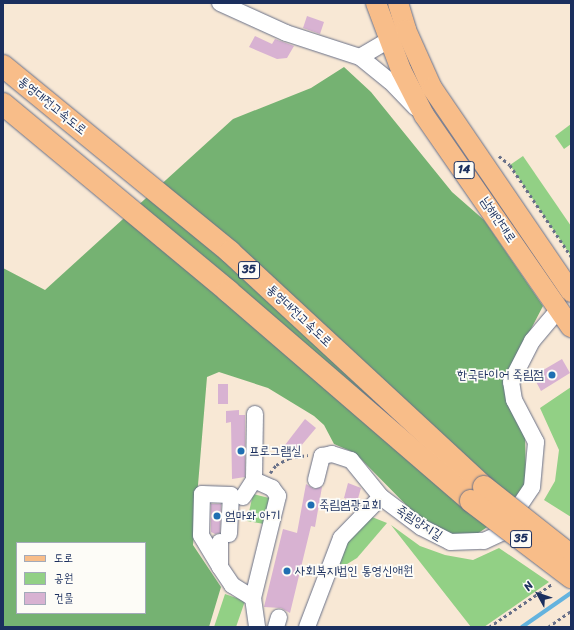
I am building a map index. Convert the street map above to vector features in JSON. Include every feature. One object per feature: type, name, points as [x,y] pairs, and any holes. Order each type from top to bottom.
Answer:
[{"type":"highway","name":"통영대전고속도로","points":[[3,66],[230,252],[563,579]]},
{"type":"highway","name":"통영대전고속도로","points":[[3,104],[228,291],[478,494],[571,556]]},
{"type":"main road","name":"남해안대로","points":[[376,3],[401,70],[424,116],[571,327]]},
{"type":"main road","name":"남해안대로","points":[[398,3],[406,30],[432,88],[571,292]]},
{"type":"street","points":[[220,3],[286,33],[360,57],[390,81],[424,116]]},
{"type":"street","points":[[360,57],[406,30]]},
{"type":"street","name":"죽림양지길","points":[[322,456],[332,454],[351,460],[381,497],[421,527],[450,542],[484,541],[501,533],[532,487],[536,442],[514,400],[511,382],[532,341],[559,309]]},
{"type":"street","points":[[243,497],[258,482],[255,414]]},
{"type":"street","points":[[316,480],[322,456]]},
{"type":"street","points":[[257,627],[253,598],[278,496],[272,488],[258,482]]},
{"type":"street","points":[[220,567],[231,495],[202,494],[200,535],[220,567],[232,585],[253,598]]},
{"type":"street","points":[[307,627],[341,538],[381,497]]},
{"type":"path","points":[[510,165],[571,256]]},
{"type":"path","points":[[258,482],[276,465],[289,458],[306,454],[322,456]]},
{"type":"path","points":[[489,627],[563,579]]},
{"type":"path","points":[[548,627],[571,611]]},
{"type":"green space","points":[[344,67],[371,92],[452,192],[484,220],[543,306],[505,379],[525,436],[526,479],[521,494],[502,517],[477,534],[448,536],[417,516],[355,453],[334,444],[324,425],[314,416],[268,388],[219,372],[207,377],[193,545],[221,587],[209,627],[3,627],[3,268],[45,290],[233,119],[311,88]]},
{"type":"green space","points":[[571,124],[571,144],[564,149],[555,136]]},
{"type":"green space","points":[[523,156],[571,226],[571,256],[510,165]]},
{"type":"green space","points":[[571,387],[571,517],[544,500],[555,481],[559,450],[540,408]]},
{"type":"green space","points":[[253,494],[269,498],[264,524],[247,521]]},
{"type":"green space","points":[[372,517],[387,523],[357,558],[334,572],[344,543]]},
{"type":"green space","points":[[391,525],[420,546],[445,555],[473,560],[499,548],[549,582],[484,627],[471,627]]},
{"type":"green space","points":[[225,594],[245,601],[236,627],[214,627]]},
{"type":"building","points":[[307,16],[324,22],[320,34],[303,28]]},
{"type":"building","points":[[255,36],[272,44],[275,39],[294,46],[287,58],[277,59],[249,47]]},
{"type":"building","name":"한국타이어 죽림점","points":[[562,359],[570,373],[541,391],[533,376]]},
{"type":"building","points":[[218,384],[228,384],[228,404],[218,404]]},
{"type":"building","name":"프로그램실","points":[[239,410],[239,415],[245,415],[245,477],[232,479],[231,422],[226,423],[226,411]]},
{"type":"building","points":[[305,419],[316,428],[295,453],[285,445]]},
{"type":"building","points":[[348,483],[361,488],[357,502],[344,498]]},
{"type":"building","name":"사회복지법인 통영신애원","points":[[306,484],[314,489],[322,487],[315,527],[311,526],[290,613],[281,608],[264,607],[283,529],[297,533]]},
{"type":"building","points":[[211,504],[221,504],[220,533],[215,534],[211,532]]},
{"type":"waterway","points":[[522,627],[571,593]]},
{"type":"place","name":"한국타이어 죽림점","points":[[552,375]]},
{"type":"place","name":"프로그램실","points":[[241,451]]},
{"type":"place","name":"죽림염광교회","points":[[311,505]]},
{"type":"place","name":"엄마와 아기","points":[[217,516]]},
{"type":"place","name":"사회복지법인 통영신애원","points":[[287,571]]}]
